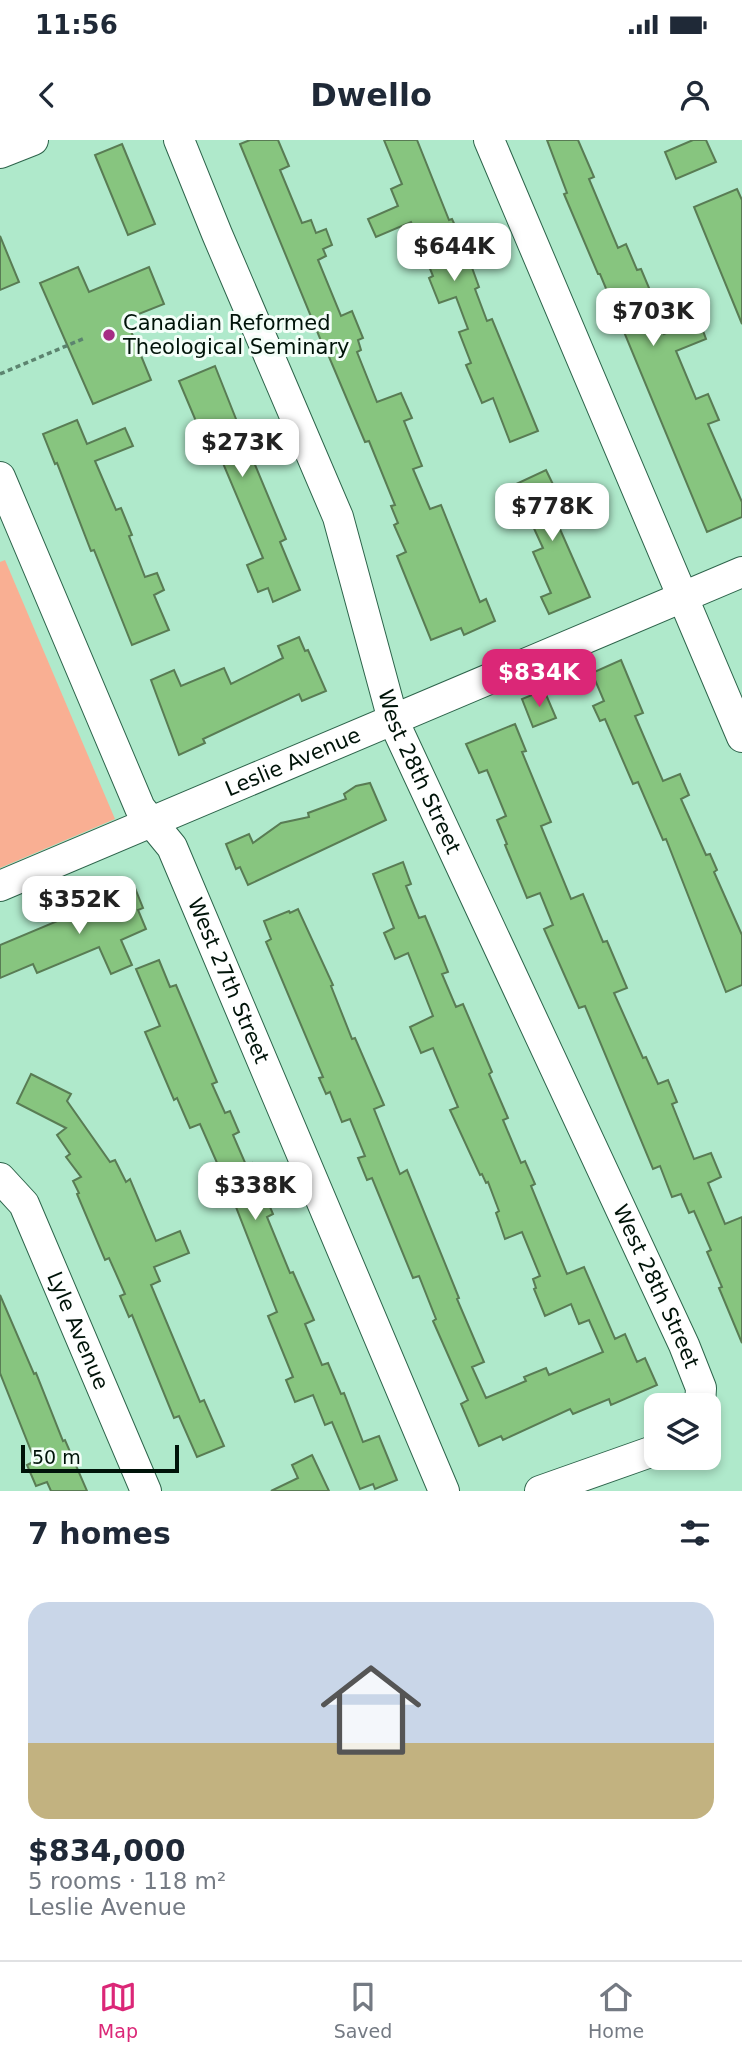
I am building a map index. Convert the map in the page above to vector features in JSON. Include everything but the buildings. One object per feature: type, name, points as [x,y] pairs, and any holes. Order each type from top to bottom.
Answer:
[{"type":"street","points":[[0,153],[33,140]]},
{"type":"street","name":"West 28th Street","points":[[179,140],[338,517],[393,720],[684,1345],[699,1393]]},
{"type":"street","points":[[489,140],[742,737]]},
{"type":"street","name":"West 27th Street","points":[[0,477],[140,808],[172,847],[444,1491]]},
{"type":"street","name":"Leslie Avenue","points":[[0,886],[742,572]]},
{"type":"street","name":"Lyle Avenue","points":[[0,1178],[24,1204],[146,1491]]},
{"type":"street","points":[[540,1491],[644,1454]]},
{"type":"path","points":[[0,374],[85,338]]},
{"type":"shaded area","points":[[5,560],[115,819],[0,868],[0,562]]},
{"type":"place","name":"Canadian Reformed Theological Seminary","points":[[109,335]]}]
